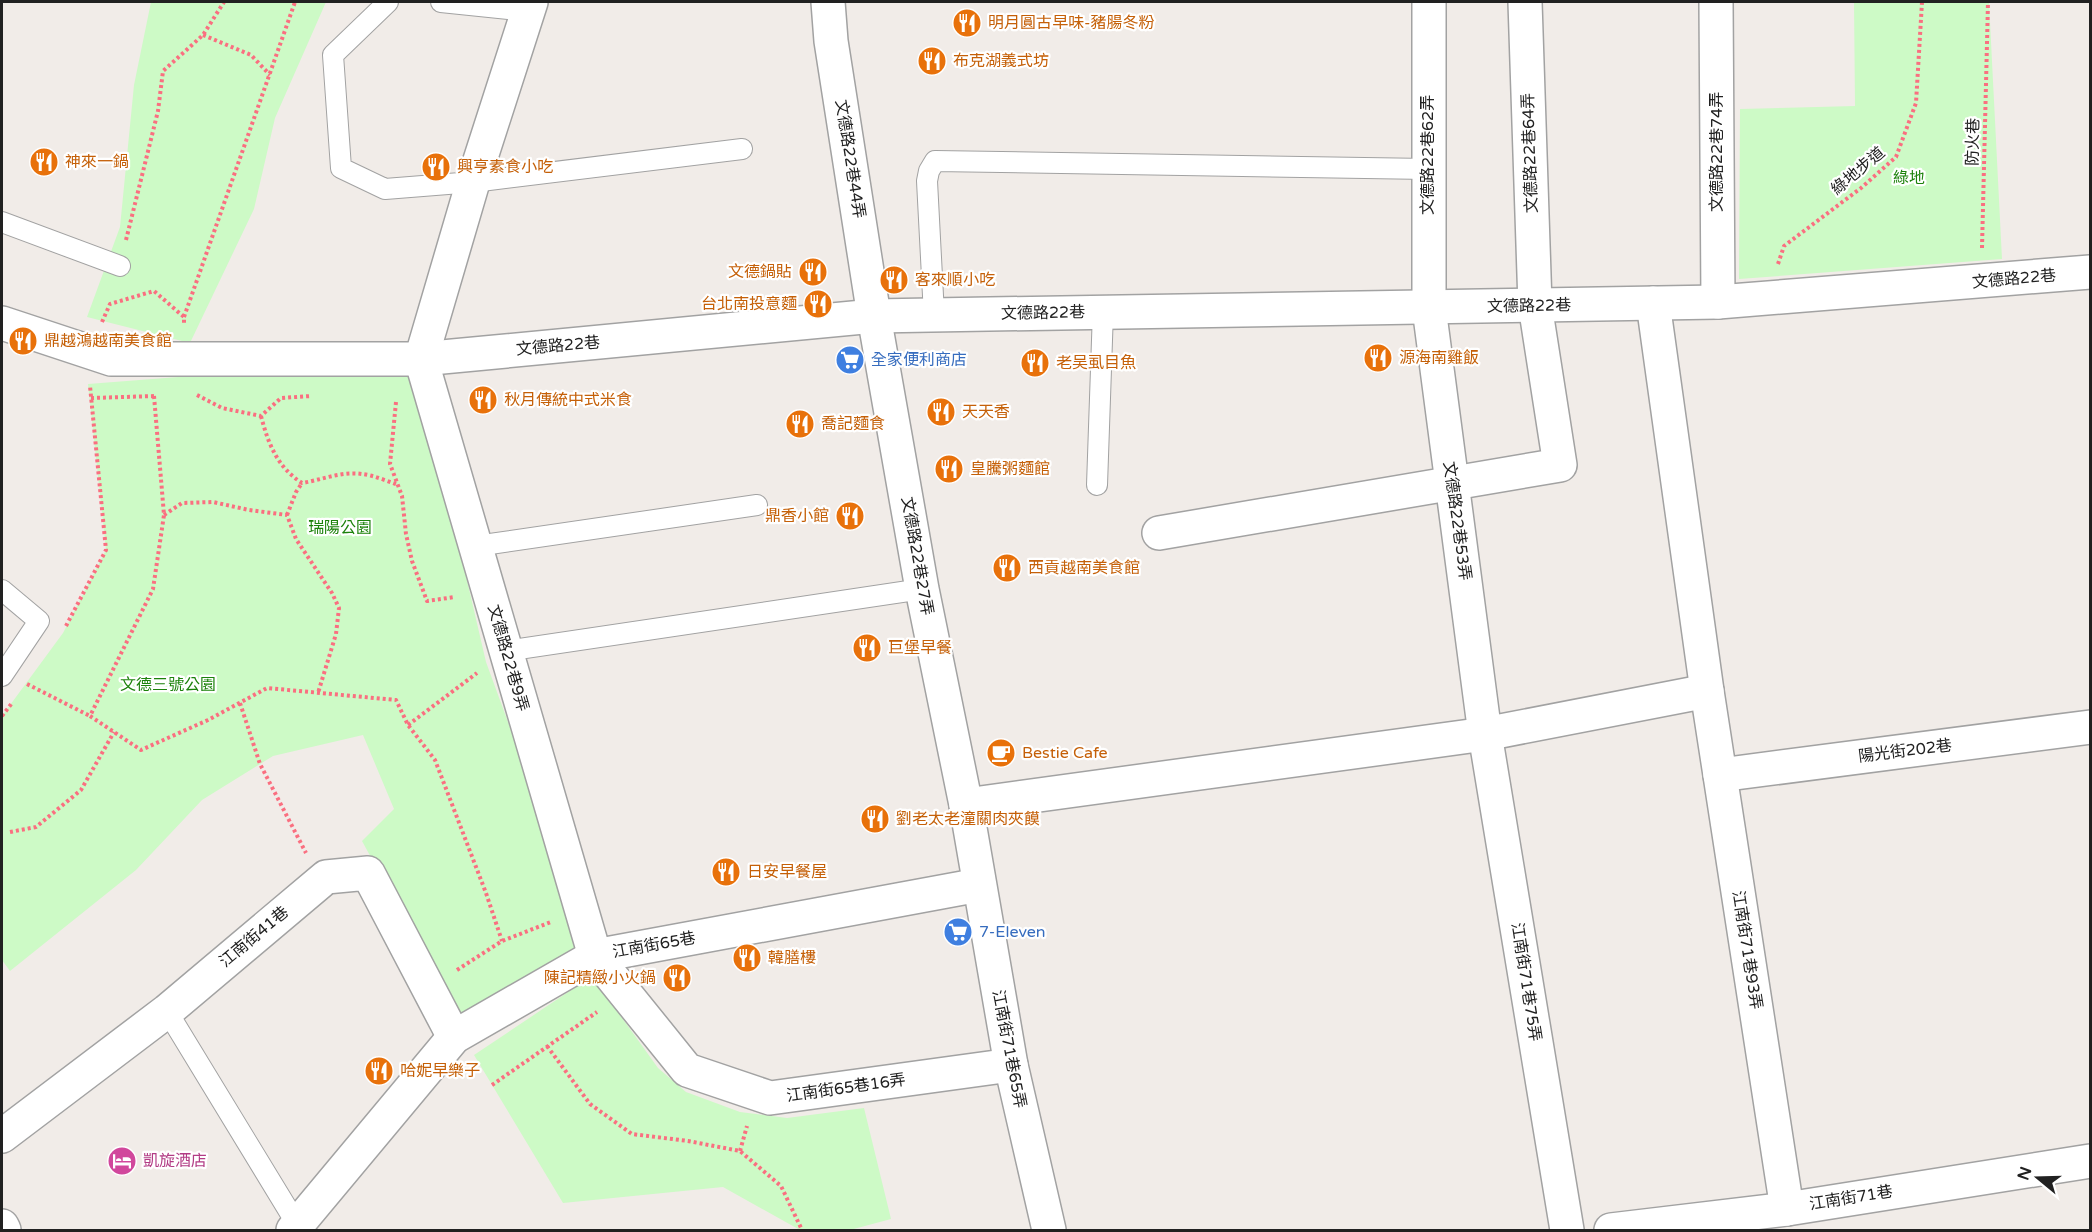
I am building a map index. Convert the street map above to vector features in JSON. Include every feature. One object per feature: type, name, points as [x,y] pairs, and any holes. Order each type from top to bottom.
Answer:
[{"type":"street","name":"文德路22巷44弄","points":[[828,2],[831,41],[874,316]]},
{"type":"street","name":"文德路22巷62弄","points":[[1429,2],[1429,308]]},
{"type":"street","name":"文德路22巷64弄","points":[[1452,484],[1560,465],[1536,305],[1525,2]]},
{"type":"street","name":"文德路22巷74弄","points":[[1716,2],[1718,302]]},
{"type":"street","points":[[422,359],[473,182],[529,6]]},
{"type":"street","name":"文德路22巷","points":[[2,323],[111,358],[422,359],[874,316],[1718,302],[2091,272]]},
{"type":"street","name":"江南街71巷93弄","points":[[1653,303],[1707,691],[1786,1209]]},
{"type":"street","name":"文德路22巷53弄","points":[[1429,308],[1485,734]]},
{"type":"street","name":"文德路22巷27弄","points":[[874,316],[922,589],[966,805],[977,876]]},
{"type":"street","name":"文德路22巷9弄","points":[[422,359],[595,956]]},
{"type":"street","points":[[1159,533],[1452,484]]},
{"type":"street","points":[[966,805],[1485,734],[1707,691]]},
{"type":"street","name":"陽光街202巷","points":[[1720,775],[2091,726]]},
{"type":"street","name":"江南街71巷75弄","points":[[1485,734],[1567,1230]]},
{"type":"street","name":"江南街41巷","points":[[2,1136],[168,1011],[326,877],[368,873],[454,1037]]},
{"type":"street","name":"江南街65巷","points":[[296,1228],[454,1037],[595,956],[977,876]]},
{"type":"street","name":"江南街71巷65弄","points":[[977,876],[1011,1065],[1049,1230]]},
{"type":"street","name":"江南街65巷16弄","points":[[595,956],[687,1070],[770,1098],[1011,1065]]},
{"type":"street","name":"江南街71巷","points":[[1611,1230],[1705,1225],[1786,1209],[2091,1161]]},
{"type":"street","points":[[2,1226],[4,1230]]},
{"type":"lane","points":[[388,2],[333,55],[341,168],[385,189],[473,182],[742,149]]},
{"type":"lane","points":[[441,2],[529,6]]},
{"type":"lane","points":[[934,315],[927,181],[929,171],[935,161],[1428,170]]},
{"type":"lane","points":[[2,222],[120,266]]},
{"type":"lane","points":[[1097,485],[1103,311]]},
{"type":"lane","points":[[476,546],[757,505]]},
{"type":"lane","points":[[506,651],[922,589]]},
{"type":"lane","points":[[2,590],[39,621],[2,676]]},
{"type":"lane","points":[[168,1011],[296,1228]]},
{"type":"path","points":[[63,633],[106,550],[88,351],[111,304],[158,111],[163,71],[203,34],[224,2]]},
{"type":"path","points":[[184,359],[184,317],[295,2]]},
{"type":"path","name":"綠地步道","points":[[1765,298],[1784,246],[1861,188],[1896,157],[1916,103],[1922,2]]},
{"type":"path","name":"防火巷","points":[[1982,282],[1988,2]]},
{"type":"path","points":[[203,34],[251,55],[270,75]]},
{"type":"path","points":[[111,304],[154,291],[184,317]]},
{"type":"path","points":[[188,395],[199,394],[222,408],[261,416]]},
{"type":"path","points":[[91,398],[165,395]]},
{"type":"path","points":[[261,416],[282,398],[316,395]]},
{"type":"path","points":[[90,716],[153,589],[164,515],[154,396]]},
{"type":"path","points":[[397,398],[390,464],[402,496],[406,534],[412,561],[427,601],[489,592]]},
{"type":"path","points":[[261,416],[269,444],[279,463],[302,483],[332,476],[362,474],[398,485]]},
{"type":"path","points":[[302,483],[286,515],[296,539],[333,593],[339,608],[336,634],[318,693]]},
{"type":"path","points":[[164,515],[183,503],[213,502],[286,515]]},
{"type":"path","points":[[408,725],[506,651]]},
{"type":"path","points":[[20,692],[32,675]]},
{"type":"path","points":[[26,683],[90,716],[141,750],[208,720],[267,688],[396,700],[408,725],[435,760],[502,941]]},
{"type":"path","points":[[2,716],[14,700]]},
{"type":"path","points":[[240,703],[260,764],[320,882]]},
{"type":"path","points":[[10,832],[36,827],[81,790],[114,732]]},
{"type":"path","points":[[428,988],[502,941],[581,910]]},
{"type":"path","points":[[492,1085],[625,993]]},
{"type":"path","points":[[548,1046],[590,1104],[632,1134],[740,1151],[781,1186],[802,1230]]},
{"type":"green space","points":[[151,2],[326,2],[275,118],[254,209],[190,343],[87,317],[120,227],[134,85]]},
{"type":"green space","name":"綠地","points":[[1854,2],[1989,2],[2002,259],[1739,279],[1740,109],[1855,106]]},
{"type":"green space","name":"文德三號公園","points":[[230,373],[419,374],[486,662],[592,951],[457,1015],[362,841],[394,809],[363,735],[273,756],[202,800],[136,870],[10,971],[2,960],[2,716],[63,633],[106,550],[88,384]]},
{"type":"green space","points":[[592,976],[658,1068],[686,1092],[740,1112],[787,1118],[864,1108],[891,1219],[850,1230],[800,1230],[723,1187],[563,1203],[474,1055]]},
{"type":"place","name":"明月圓古早味-豬腸冬粉","points":[[967,23]]},
{"type":"place","name":"布克湖義式坊","points":[[932,61]]},
{"type":"place","name":"神來一鍋","points":[[44,162]]},
{"type":"place","name":"興亨素食小吃","points":[[436,167]]},
{"type":"place","name":"文德鍋貼","points":[[813,272]]},
{"type":"place","name":"客來順小吃","points":[[894,280]]},
{"type":"place","name":"台北南投意麵","points":[[818,304]]},
{"type":"place","name":"鼎越鴻越南美食館","points":[[23,341]]},
{"type":"place","name":"源海南雞飯","points":[[1378,358]]},
{"type":"place","name":"全家便利商店","points":[[850,360]]},
{"type":"place","name":"老吴虱目魚","points":[[1035,363]]},
{"type":"place","name":"秋月傳統中式米食","points":[[483,400]]},
{"type":"place","name":"天天香","points":[[941,412]]},
{"type":"place","name":"喬記麵食","points":[[800,424]]},
{"type":"place","name":"皇騰粥麵館","points":[[949,469]]},
{"type":"place","name":"鼎香小館","points":[[850,516]]},
{"type":"place","name":"西貢越南美食館","points":[[1007,568]]},
{"type":"place","name":"巨堡早餐","points":[[867,648]]},
{"type":"place","name":"Bestie Cafe","points":[[1001,753]]},
{"type":"place","name":"劉老太老潼關肉夾饃","points":[[875,819]]},
{"type":"place","name":"日安早餐屋","points":[[726,872]]},
{"type":"place","name":"7-Eleven","points":[[958,932]]},
{"type":"place","name":"韓膳樓","points":[[747,958]]},
{"type":"place","name":"陳記精緻小火鍋","points":[[677,978]]},
{"type":"place","name":"哈妮早樂子","points":[[379,1071]]},
{"type":"place","name":"凱旋酒店","points":[[122,1161]]},
{"type":"park label","name":"瑞陽公園","points":[[340,528]]}]
